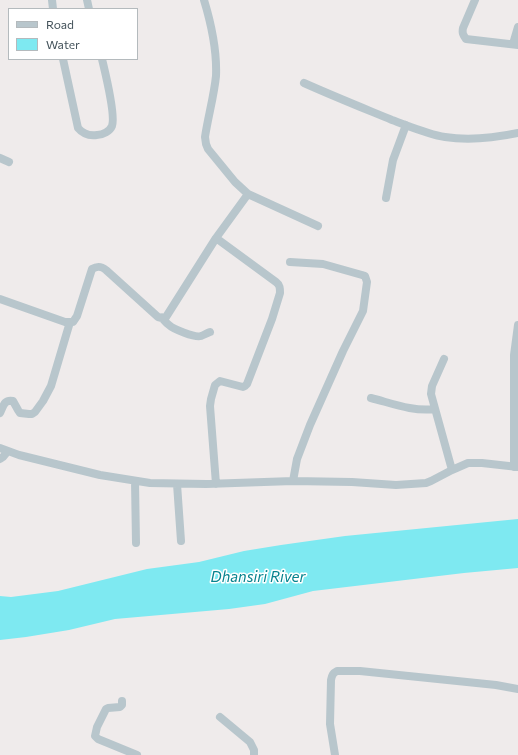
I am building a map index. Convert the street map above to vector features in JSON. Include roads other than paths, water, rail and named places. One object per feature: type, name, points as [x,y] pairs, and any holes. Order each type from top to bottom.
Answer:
[{"type":"street","points":[[204,0],[210,22],[215,54],[216,76],[205,137],[208,149],[235,182],[248,194],[318,226]]},
{"type":"street","points":[[476,0],[463,28],[463,36],[466,39],[516,44],[518,27]]},
{"type":"street","points":[[63,60],[78,128],[82,132],[93,136],[101,135],[111,129],[113,125],[113,111],[102,60]]},
{"type":"street","points":[[304,83],[406,125],[443,137],[487,138],[518,133]]},
{"type":"street","points":[[386,198],[393,160],[406,125]]},
{"type":"street","points":[[0,158],[9,162]]},
{"type":"street","points":[[162,318],[166,317],[169,313],[216,238],[248,194]]},
{"type":"street","points":[[216,238],[276,282],[280,289],[272,319],[247,384],[242,387],[220,381],[215,385],[210,399],[210,421],[216,484]]},
{"type":"street","points":[[290,262],[323,264],[365,276],[366,282],[363,311],[343,351],[308,432],[297,459],[293,481]]},
{"type":"street","points":[[0,299],[65,322],[73,322],[77,316],[92,269],[102,267],[172,328],[188,334],[199,336],[210,332]]},
{"type":"street","points":[[0,413],[4,403],[10,400],[13,401],[20,413],[29,414],[35,412],[51,386],[70,322]]},
{"type":"street","points":[[0,459],[4,457],[4,450],[100,475],[150,483],[177,484],[293,481],[396,484],[426,483],[468,463],[516,467],[514,355],[518,325]]},
{"type":"street","points":[[444,360],[431,390],[452,470]]},
{"type":"street","points":[[371,398],[417,409],[435,409]]},
{"type":"street","points":[[135,481],[136,543]]},
{"type":"street","points":[[177,484],[181,541]]},
{"type":"street","points":[[335,755],[330,724],[331,680],[332,675],[338,671],[360,670],[496,685],[518,689]]},
{"type":"street","points":[[122,701],[122,705],[120,706],[106,709],[97,727],[95,736],[137,755]]},
{"type":"street","points":[[220,717],[250,742],[254,750],[254,755]]},
{"type":"water","name":"Dhansiri River","points":[[518,519],[518,568],[313,591],[265,604],[229,609],[115,619],[69,630],[0,640],[0,596],[11,597],[58,591],[147,569],[199,562],[244,551],[281,545],[345,536]]}]
